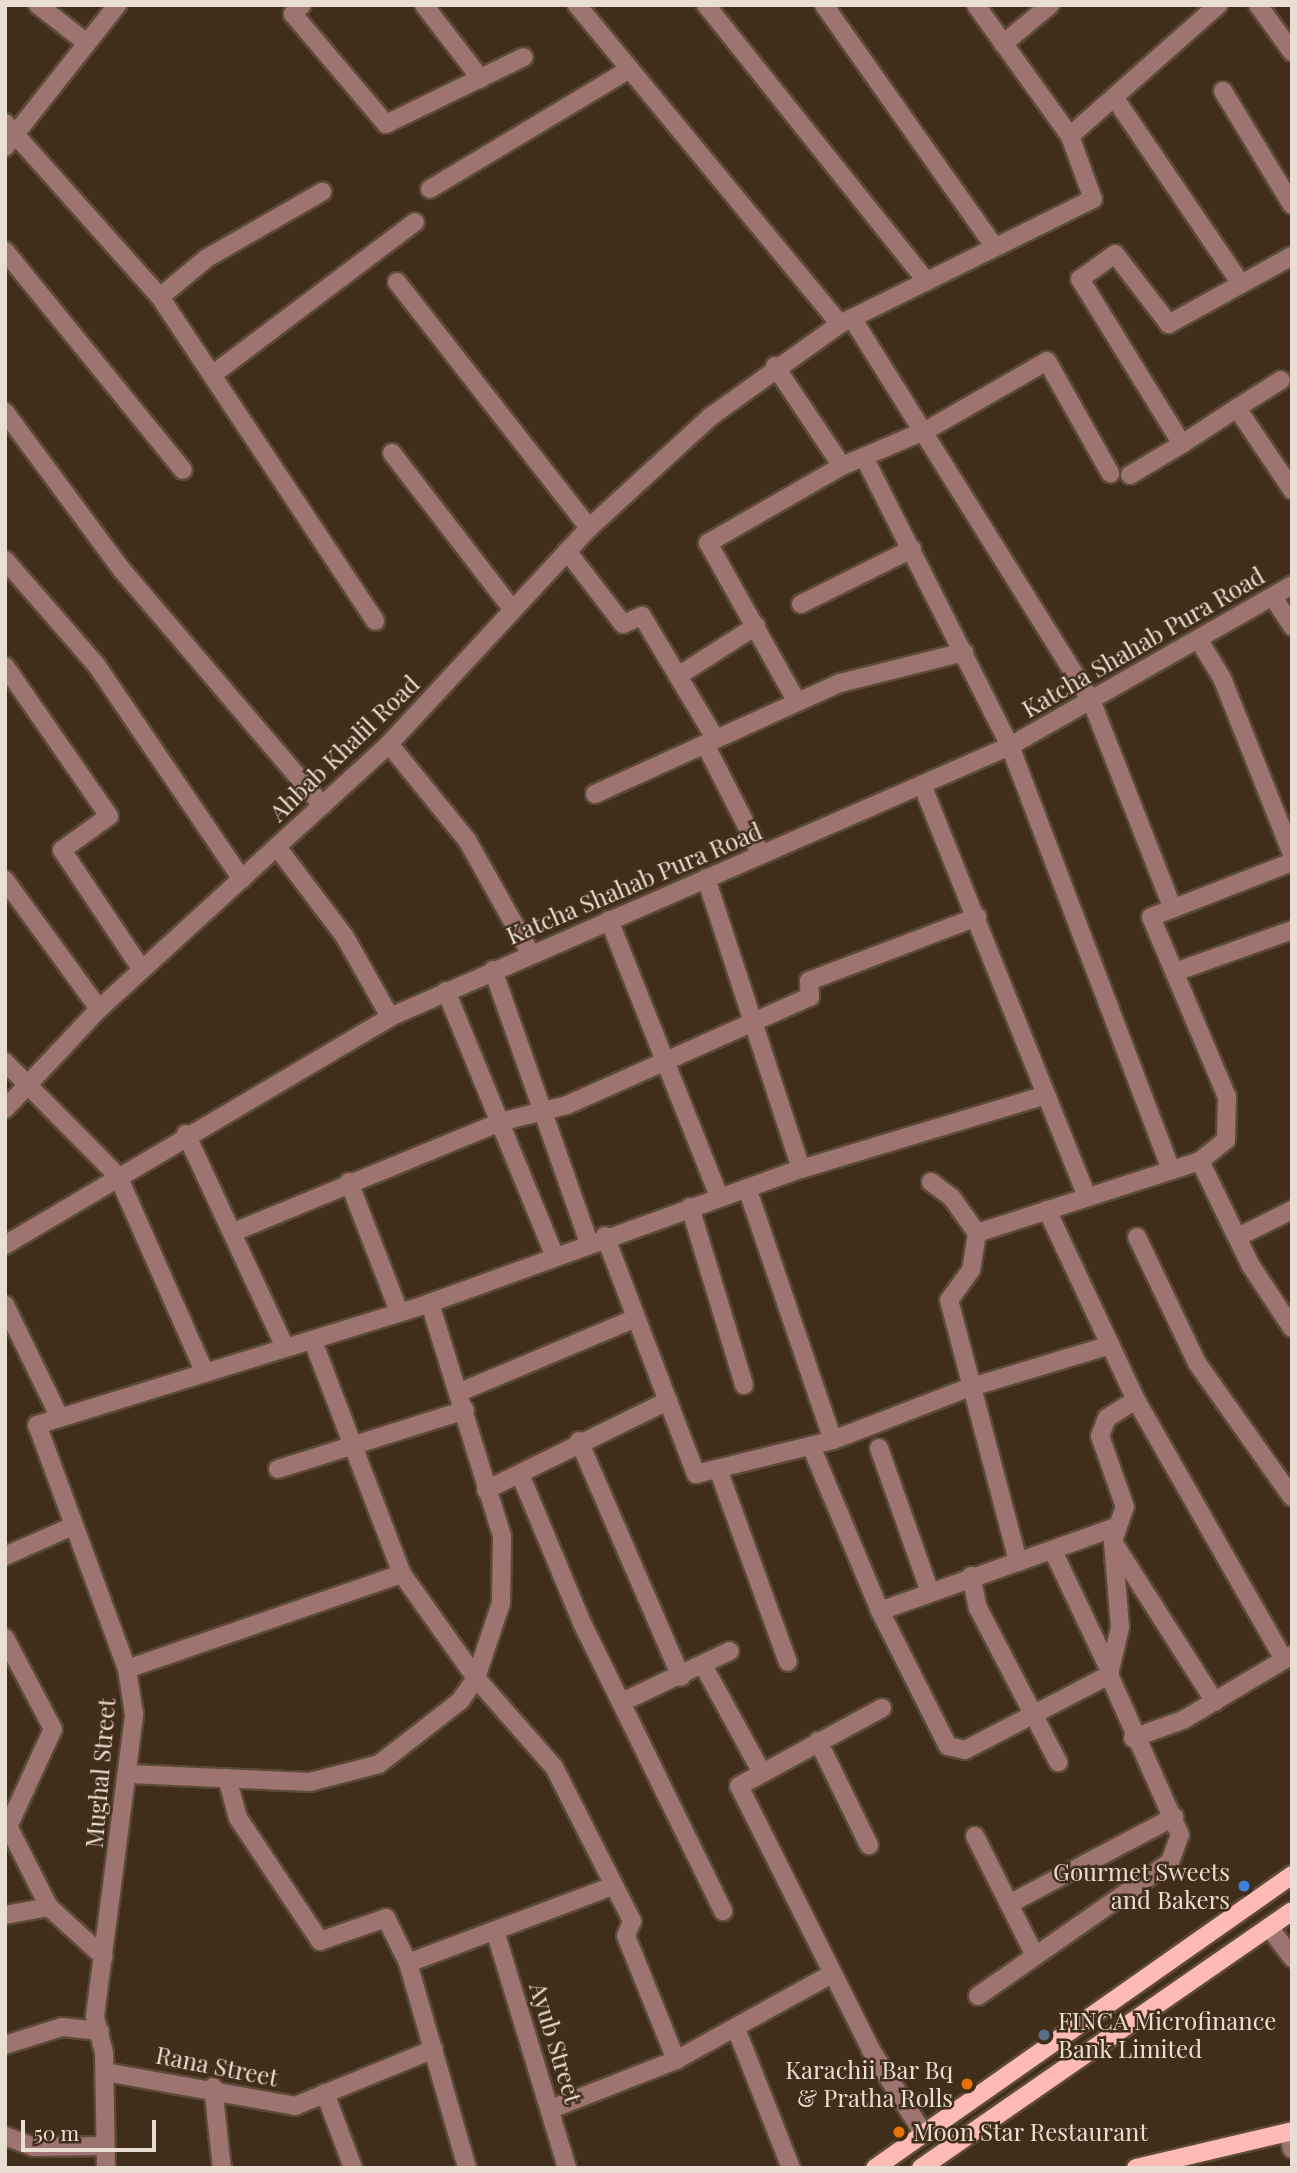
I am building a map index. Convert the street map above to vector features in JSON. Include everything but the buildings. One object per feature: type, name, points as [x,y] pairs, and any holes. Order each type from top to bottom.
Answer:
[{"type":"main road","points":[[875,2168],[1292,1875]]},
{"type":"main road","points":[[921,2168],[1292,1911]]},
{"type":"main road","points":[[1136,2168],[1290,2137]]},
{"type":"street","points":[[38,5],[87,43]]},
{"type":"street","points":[[5,147],[11,127],[87,43],[117,5]]},
{"type":"street","points":[[424,5],[481,79]]},
{"type":"street","points":[[706,5],[926,281]]},
{"type":"street","points":[[824,5],[995,247]]},
{"type":"street","points":[[976,5],[1070,136],[1218,5]]},
{"type":"street","points":[[1003,44],[1050,5]]},
{"type":"street","points":[[1258,5],[1292,52]]},
{"type":"street","points":[[584,8],[630,69],[846,321],[927,430],[1091,700],[1172,907]]},
{"type":"street","points":[[297,10],[386,124],[524,57]]},
{"type":"street","points":[[430,189],[630,69]]},
{"type":"street","points":[[1223,91],[1292,205]]},
{"type":"street","points":[[1114,97],[1241,284]]},
{"type":"street","points":[[11,127],[160,297],[375,621]]},
{"type":"street","name":"Ahbab Khalil Road","points":[[5,1109],[99,1009],[389,744],[589,528],[710,417],[775,366],[846,321],[1093,199],[1070,136]]},
{"type":"street","points":[[160,297],[207,258],[323,192]]},
{"type":"street","points":[[212,375],[415,222]]},
{"type":"street","points":[[5,251],[183,470]]},
{"type":"street","points":[[1182,444],[1080,279],[1115,254],[1169,324],[1292,256]]},
{"type":"street","points":[[397,282],[589,528]]},
{"type":"street","points":[[797,702],[757,626],[708,543],[842,466],[927,430],[1047,361],[1110,473]]},
{"type":"street","points":[[775,366],[842,466]]},
{"type":"street","points":[[1130,475],[1281,380]]},
{"type":"street","points":[[1237,408],[1292,489]]},
{"type":"street","points":[[5,412],[122,570],[322,805]]},
{"type":"street","points":[[392,453],[513,610]]},
{"type":"street","points":[[864,457],[1010,746],[1171,1170]]},
{"type":"street","points":[[801,604],[912,549]]},
{"type":"street","points":[[567,551],[623,624],[642,616],[678,676],[761,854]]},
{"type":"street","points":[[5,560],[97,666],[242,879]]},
{"type":"street","name":"Katcha Shahab Pura Road","points":[[5,1245],[186,1134],[390,1017],[761,854],[923,787],[1010,746],[1200,642],[1292,585]]},
{"type":"street","points":[[1273,597],[1292,626]]},
{"type":"street","points":[[678,676],[757,626]]},
{"type":"street","points":[[1200,642],[1222,678],[1292,854]]},
{"type":"street","points":[[595,794],[839,683],[964,652]]},
{"type":"street","points":[[5,666],[109,816],[62,850],[142,970]]},
{"type":"street","points":[[389,744],[467,840],[531,954]]},
{"type":"street","points":[[923,787],[1087,1196]]},
{"type":"street","points":[[276,847],[345,937],[390,1017]]},
{"type":"street","points":[[977,1233],[1200,1161],[1226,1140],[1227,1097],[1151,916],[1292,862]]},
{"type":"street","points":[[706,878],[801,1169]]},
{"type":"street","points":[[5,880],[99,1009]]},
{"type":"street","points":[[236,1231],[349,1182],[500,1122],[542,1107],[567,1105],[810,998],[809,981],[977,917]]},
{"type":"street","points":[[609,920],[662,1063],[719,1197]]},
{"type":"street","points":[[1175,972],[1292,930]]},
{"type":"street","points":[[493,970],[542,1107],[597,1239],[636,1318],[696,1474],[833,1440],[973,1386],[1111,1345]]},
{"type":"street","points":[[446,992],[554,1254]]},
{"type":"street","points":[[5,1062],[24,1088],[118,1176],[205,1373]]},
{"type":"street","points":[[5,1305],[59,1416],[285,1347],[313,1341],[398,1310],[430,1303],[554,1254],[801,1169],[1046,1095]]},
{"type":"street","points":[[186,1134],[236,1231],[285,1347]]},
{"type":"street","points":[[1200,1161],[1240,1236],[1251,1266],[1292,1328]]},
{"type":"street","points":[[349,1182],[398,1310]]},
{"type":"street","points":[[931,1182],[952,1198],[977,1233],[971,1270],[949,1300],[1018,1562]]},
{"type":"street","points":[[747,1188],[833,1440]]},
{"type":"street","points":[[690,1207],[744,1385]]},
{"type":"street","points":[[1047,1210],[1136,1400],[1288,1657],[1214,1702],[1133,1738]]},
{"type":"street","points":[[1240,1236],[1292,1210]]},
{"type":"street","points":[[1137,1237],[1196,1363],[1292,1497]]},
{"type":"street","points":[[129,1774],[310,1782],[379,1764],[460,1701],[476,1678],[501,1603],[502,1536],[486,1490],[460,1392],[430,1303]]},
{"type":"street","points":[[460,1392],[636,1318]]},
{"type":"street","points":[[313,1341],[357,1448],[402,1574],[476,1678],[554,1767],[632,1921],[626,1936],[676,2060]]},
{"type":"street","points":[[1110,1673],[1120,1627],[1115,1534],[1125,1507],[1101,1425],[1136,1400]]},
{"type":"street","points":[[486,1490],[579,1441],[668,1401]]},
{"type":"street","points":[[278,1469],[357,1448],[465,1410]]},
{"type":"street","name":"Mughal Street","points":[[59,1416],[37,1425],[127,1669],[134,1714],[129,1774],[97,2023],[105,2072],[103,2146],[106,2168]]},
{"type":"street","points":[[579,1441],[681,1676]]},
{"type":"street","points":[[811,1446],[880,1611],[956,1751],[1110,1673]]},
{"type":"street","points":[[879,1448],[930,1592]]},
{"type":"street","points":[[718,1469],[788,1662]]},
{"type":"street","points":[[520,1474],[622,1702],[723,1911]]},
{"type":"street","points":[[5,1556],[74,1526]]},
{"type":"street","points":[[880,1611],[971,1576],[1115,1534]]},
{"type":"street","points":[[1115,1534],[1214,1702]]},
{"type":"street","points":[[978,1996],[1034,1954],[1170,1862],[1180,1835],[1174,1817],[1133,1738],[1110,1673],[1053,1551]]},
{"type":"street","points":[[127,1669],[402,1574]]},
{"type":"street","points":[[971,1576],[978,1608],[1058,1762]]},
{"type":"street","points":[[5,1638],[53,1730],[7,1824],[49,1907],[104,1957]]},
{"type":"street","points":[[622,1702],[730,1651]]},
{"type":"street","points":[[703,1665],[761,1771]]},
{"type":"street","points":[[882,1708],[741,1782],[740,1791],[832,1974],[923,2133]]},
{"type":"street","points":[[818,1741],[869,1845]]},
{"type":"street","points":[[227,1778],[238,1818],[320,1941],[386,1918],[408,1963],[467,2168]]},
{"type":"street","points":[[1009,1904],[1174,1817]]},
{"type":"street","points":[[975,1836],[1034,1954]]},
{"type":"street","points":[[408,1963],[496,1934],[613,1886]]},
{"type":"street","points":[[5,1915],[49,1907]]},
{"type":"street","points":[[1269,1927],[1292,1958]]},
{"type":"street","name":"Ayub Street","points":[[496,1934],[567,2168]]},
{"type":"street","points":[[551,2109],[676,2060],[737,2031],[832,1974]]},
{"type":"street","points":[[5,2045],[62,2027],[97,2023]]},
{"type":"street","points":[[737,2031],[791,2168]]},
{"type":"street","name":"Rana Street","points":[[105,2072],[213,2087],[295,2106],[434,2049]]},
{"type":"street","points":[[213,2087],[222,2168]]},
{"type":"street","points":[[324,2092],[353,2168]]},
{"type":"street","points":[[5,2136],[34,2147],[103,2146]]},
{"type":"place","name":"Gourmet Sweets and Bakers","points":[[1244,1886]]},
{"type":"place","name":"FINCA Microfinance Bank Limited","points":[[1044,2035]]},
{"type":"place","name":"Karachii Bar Bq & Pratha Rolls","points":[[967,2084]]},
{"type":"place","name":"Moon Star Restaurant","points":[[899,2132]]}]
